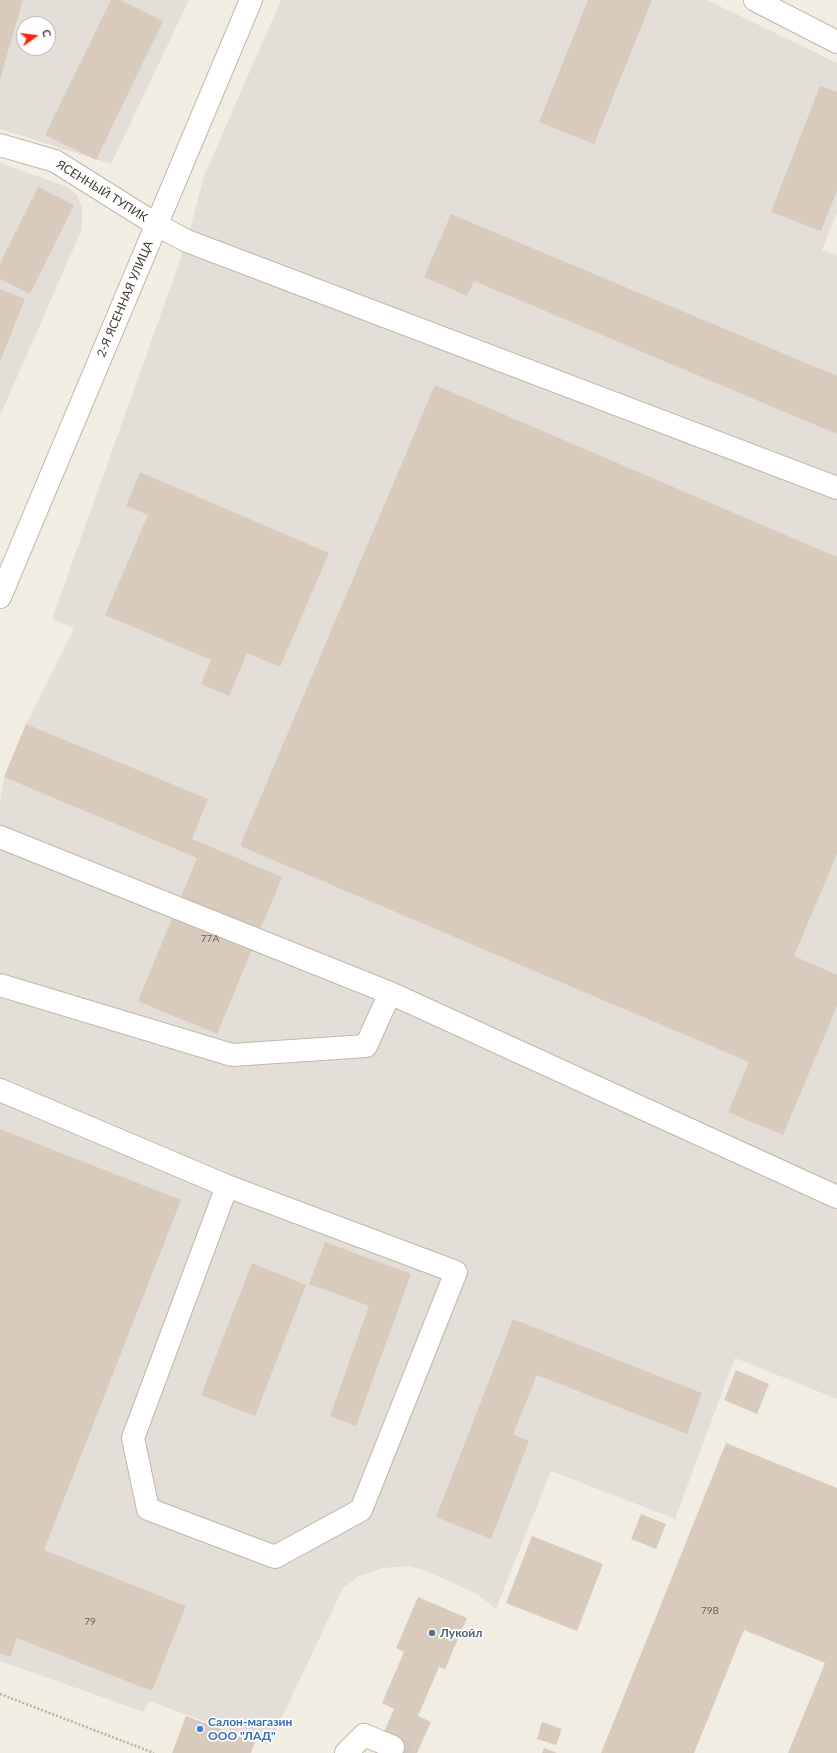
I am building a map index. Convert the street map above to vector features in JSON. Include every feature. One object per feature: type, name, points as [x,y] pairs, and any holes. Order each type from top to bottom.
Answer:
[{"type":"street","name":"2-Я ЯСЕННАЯ УЛИЦА","points":[[0,597],[251,0]]},
{"type":"street","points":[[756,0],[837,42]]},
{"type":"street","name":"ЯСЕННЫЙ ТУПИК","points":[[0,145],[55,161],[157,225],[187,241],[837,488]]},
{"type":"street","points":[[0,837],[390,993],[837,1197]]},
{"type":"street","points":[[0,985],[232,1054],[366,1046],[390,993]]},
{"type":"street","points":[[0,1090],[227,1186],[456,1272],[361,1510],[275,1557],[148,1509],[133,1438],[227,1186]]},
{"type":"street","points":[[346,1753],[364,1735],[394,1747]]},
{"type":"path","points":[[0,1694],[154,1753]]},
{"type":"shaded area","points":[[0,0],[189,0],[111,164],[0,129]]},
{"type":"shaded area","points":[[281,0],[707,0],[837,63],[837,212],[822,250],[837,256],[837,1399],[735,1358],[675,1519],[551,1471],[496,1609],[477,1594],[424,1570],[406,1566],[383,1568],[359,1576],[343,1588],[269,1745],[149,1701],[144,1712],[0,1661],[0,802],[4,777],[26,724],[74,628],[52,619],[187,241],[204,176]]},
{"type":"shaded area","points":[[0,163],[65,186],[77,195],[82,207],[82,229],[0,416]]},
{"type":"building","points":[[0,0],[23,0],[18,16],[16,16],[16,24],[0,79]]},
{"type":"building","points":[[111,0],[120,0],[163,21],[96,160],[45,135]]},
{"type":"building","points":[[588,0],[652,0],[594,144],[539,122]]},
{"type":"building","points":[[820,86],[837,92],[837,191],[821,231],[771,212]]},
{"type":"building","points":[[38,187],[74,205],[30,294],[0,279],[0,263]]},
{"type":"building","points":[[451,214],[837,376],[837,434],[474,281],[467,296],[424,277]]},
{"type":"building","points":[[0,289],[25,299],[0,361]]},
{"type":"building","points":[[435,385],[837,557],[837,854],[794,956],[837,975],[837,1006],[783,1135],[728,1112],[749,1062],[240,846]]},
{"type":"building","points":[[140,472],[329,553],[280,667],[247,653],[229,696],[201,684],[211,660],[105,615],[148,515],[126,506]]},
{"type":"building","points":[[26,724],[208,799],[192,839],[282,877],[217,1034],[138,1001],[197,858],[4,777]]},
{"type":"building","points":[[0,1129],[181,1200],[44,1550],[186,1606],[152,1691],[17,1638],[10,1657],[0,1653]]},
{"type":"building","points":[[325,1242],[411,1274],[356,1426],[330,1416],[369,1306],[309,1284]]},
{"type":"building","points":[[252,1263],[306,1285],[255,1416],[201,1395]]},
{"type":"building","points":[[513,1319],[702,1393],[687,1434],[537,1375],[513,1434],[529,1441],[491,1539],[436,1517]]},
{"type":"building","points":[[736,1370],[769,1384],[757,1414],[724,1400]]},
{"type":"building","points":[[726,1443],[837,1488],[837,1753],[788,1753],[825,1663],[744,1630],[694,1753],[601,1753]]},
{"type":"building","points":[[641,1514],[666,1524],[656,1549],[631,1539]]},
{"type":"building","points":[[532,1536],[603,1564],[577,1631],[506,1603]]},
{"type":"building","points":[[418,1597],[467,1618],[445,1669],[439,1667],[418,1716],[431,1722],[417,1753],[391,1753],[381,1739],[394,1709],[382,1703],[404,1652],[396,1648]]},
{"type":"building","name":"Салон-магазин ООО \"ЛАД\"","points":[[186,1716],[255,1742],[251,1753],[172,1753]]},
{"type":"building","points":[[542,1722],[562,1729],[556,1745],[537,1739]]},
{"type":"building","points":[[544,1748],[557,1753],[542,1753]]},
{"type":"tunnel","points":[[393,1747],[409,1753]]},
{"type":"place","name":"Лукойл","points":[[432,1633]]},
{"type":"place","name":"Салон-магазин ООО \"ЛАД\"","points":[[200,1729]]}]
